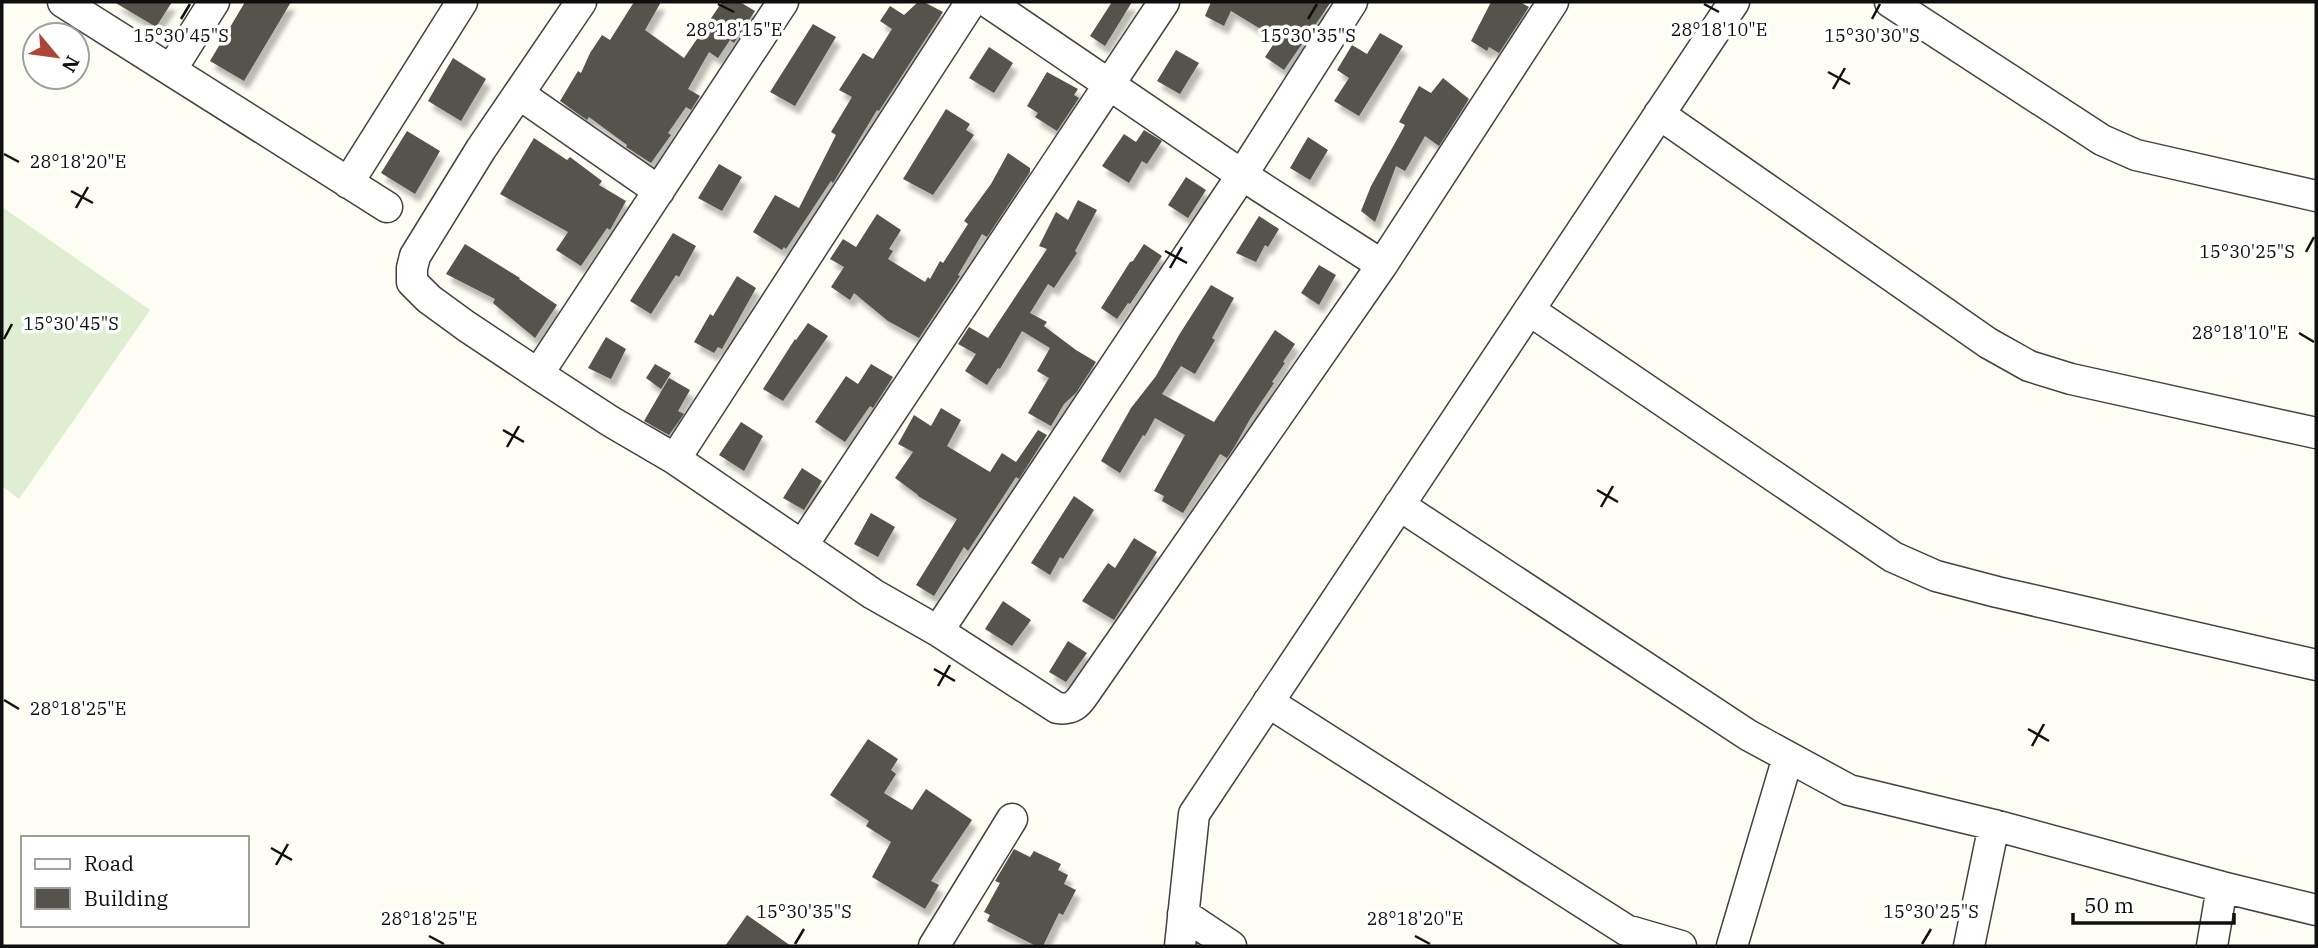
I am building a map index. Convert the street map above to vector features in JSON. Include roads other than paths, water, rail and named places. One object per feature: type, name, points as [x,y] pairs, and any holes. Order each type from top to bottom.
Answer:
[{"type":"street","points":[[63,2],[387,207]]},
{"type":"street","points":[[171,70],[214,2]]},
{"type":"street","points":[[348,183],[462,2]]},
{"type":"street","points":[[581,2],[481,149],[415,256],[412,282],[429,299],[466,326],[610,421],[676,459],[873,594],[938,631],[1057,708],[1067,709],[1076,706],[1382,265],[1553,2]]},
{"type":"street","points":[[538,374],[783,2]]},
{"type":"street","points":[[676,459],[971,2]]},
{"type":"street","points":[[988,2],[1242,175],[1382,265]]},
{"type":"street","points":[[802,546],[1164,2]]},
{"type":"street","points":[[938,631],[1242,175],[1352,2]]},
{"type":"street","points":[[1180,946],[1194,814],[1734,2]]},
{"type":"street","points":[[1890,2],[2102,140],[2136,155],[2316,196]]},
{"type":"street","points":[[519,94],[660,191]]},
{"type":"street","points":[[1659,114],[1987,343],[2029,366],[2071,379],[2316,433]]},
{"type":"street","points":[[1529,310],[1893,557],[1936,576],[1997,592],[2316,666]]},
{"type":"street","points":[[1399,505],[1748,735],[1849,790],[1994,825],[2316,910]]},
{"type":"street","points":[[1268,702],[1626,930],[1681,946]]},
{"type":"street","points":[[1732,946],[1787,757]]},
{"type":"street","points":[[934,946],[1012,819]]},
{"type":"street","points":[[1969,946],[1994,825]]},
{"type":"street","points":[[2212,946],[2222,887]]},
{"type":"street","points":[[1183,914],[1231,946]]}]
